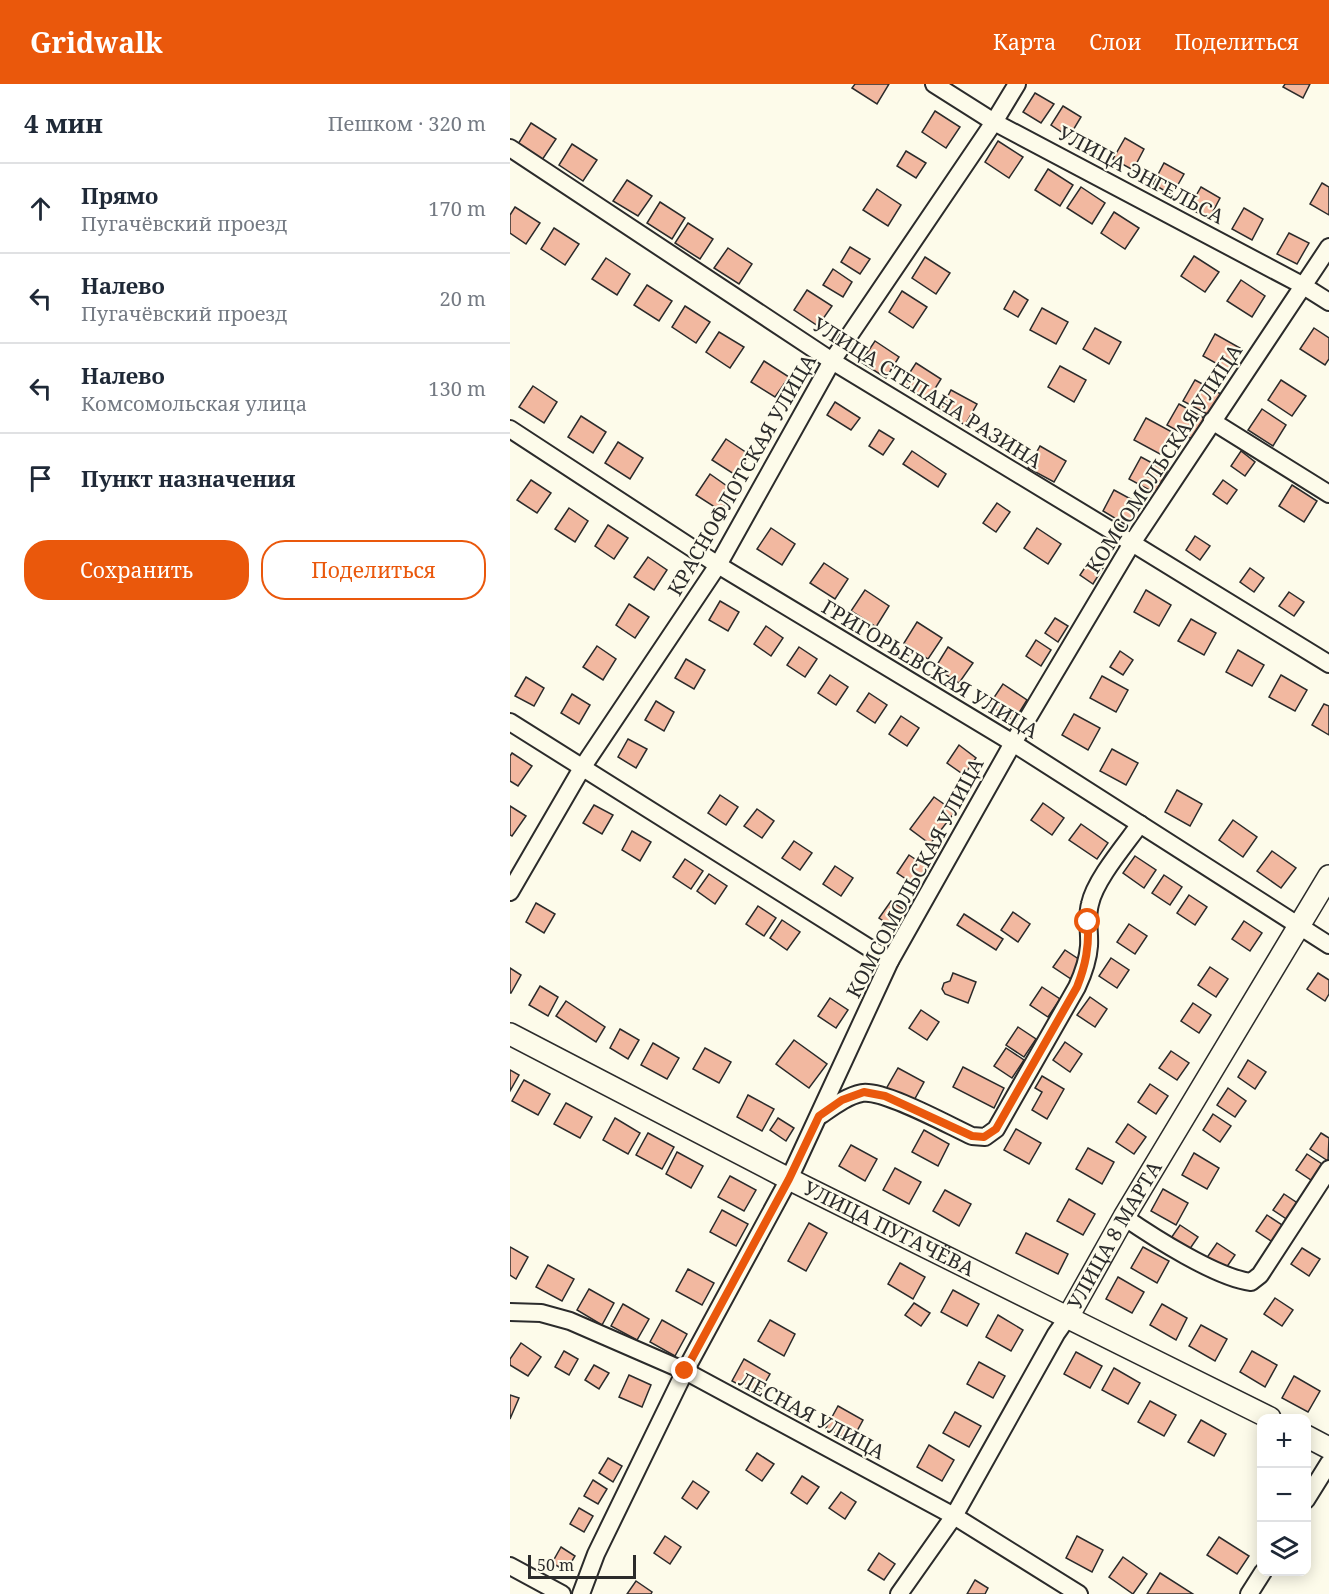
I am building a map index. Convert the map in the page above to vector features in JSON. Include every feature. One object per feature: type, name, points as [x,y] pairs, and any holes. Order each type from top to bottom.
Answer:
[{"type":"main road","name":"УЛИЦА 8 МАРТА","points":[[1068,1317],[1124,1217],[1329,876]]},
{"type":"main road","name":"УЛИЦА ПУГАЧЁВА","points":[[510,1034],[789,1179],[1260,1414]]},
{"type":"main road","points":[[1311,1439],[1329,1448]]},
{"type":"street","name":"УЛИЦА ЭНГЕЛЬСА","points":[[934,84],[994,122],[1302,285],[1329,302]]},
{"type":"street","name":"КРАСНОФЛОТСКАЯ УЛИЦА","points":[[510,892],[582,768],[718,565],[832,361],[994,122],[1017,84]]},
{"type":"street","name":"УЛИЦА СТЕПАНА РАЗИНА","points":[[510,148],[832,361],[1329,664]]},
{"type":"street","name":"КОМСОМОЛЬСКАЯ УЛИЦА","points":[[581,1594],[596,1554],[685,1371],[789,1179],[890,961],[1013,742],[1132,543],[1329,247]]},
{"type":"street","points":[[1212,421],[1329,494]]},
{"type":"street","name":"ГРИГОРЬЕВСКАЯ УЛИЦА","points":[[510,429],[718,565],[1013,742],[1329,945]]},
{"type":"street","points":[[510,722],[890,961]]},
{"type":"street","points":[[819,1116],[842,1100],[864,1092],[885,1096],[972,1136],[984,1137],[996,1129],[1077,987],[1086,966],[1090,903],[1097,885],[1140,824]]},
{"type":"street","points":[[1124,1217],[1191,1257],[1238,1280],[1251,1282],[1260,1275],[1329,1169]]},
{"type":"street","name":"ЛЕСНАЯ УЛИЦА","points":[[510,1312],[541,1313],[570,1321],[685,1371],[954,1516],[1079,1594]]},
{"type":"street","name":"УЛИЦА 8 МАРТА","points":[[899,1594],[954,1516],[1056,1334],[1068,1317]]},
{"type":"street","points":[[1311,1492],[1329,1463]]},
{"type":"street","points":[[510,1566],[562,1594]]},
{"type":"street","points":[[1249,1594],[1260,1576]]},
{"type":"building","points":[[855,84],[889,84],[877,104],[852,88]]},
{"type":"building","points":[[1285,84],[1310,84],[1303,98],[1283,87]]},
{"type":"building","points":[[1035,93],[1054,104],[1041,123],[1023,112]]},
{"type":"building","points":[[1063,106],[1081,117],[1069,137],[1051,125]]},
{"type":"building","points":[[935,111],[960,127],[946,148],[922,132]]},
{"type":"building","points":[[531,123],[556,139],[542,160],[518,144]]},
{"type":"building","points":[[1125,138],[1144,149],[1133,170],[1113,159]]},
{"type":"building","points":[[998,141],[1023,157],[1009,178],[985,162]]},
{"type":"building","points":[[572,144],[597,160],[583,181],[559,165]]},
{"type":"building","points":[[906,151],[926,163],[916,178],[897,166]]},
{"type":"building","points":[[1164,163],[1184,174],[1172,195],[1153,184]]},
{"type":"building","points":[[1048,169],[1073,185],[1060,206],[1035,190]]},
{"type":"building","points":[[627,180],[652,196],[638,216],[613,201]]},
{"type":"building","points":[[1322,183],[1329,187],[1329,215],[1310,204]]},
{"type":"building","points":[[1081,187],[1105,203],[1092,224],[1067,208]]},
{"type":"building","points":[[1201,187],[1220,198],[1209,219],[1189,208]]},
{"type":"building","points":[[877,189],[901,205],[888,226],[863,210]]},
{"type":"building","points":[[660,202],[685,218],[672,239],[647,223]]},
{"type":"building","points":[[515,207],[540,223],[526,244],[510,233],[510,215]]},
{"type":"building","points":[[1244,208],[1263,219],[1252,240],[1232,229]]},
{"type":"building","points":[[1114,212],[1139,228],[1125,249],[1101,233]]},
{"type":"building","points":[[688,223],[713,239],[700,259],[675,243]]},
{"type":"building","points":[[554,228],[579,244],[565,265],[541,249]]},
{"type":"building","points":[[1289,233],[1309,243],[1297,264],[1277,254]]},
{"type":"building","points":[[850,247],[870,259],[860,274],[841,262]]},
{"type":"building","points":[[728,248],[752,264],[739,284],[714,268]]},
{"type":"building","points":[[1194,256],[1219,272],[1205,292],[1181,276]]},
{"type":"building","points":[[925,257],[950,273],[936,294],[912,278]]},
{"type":"building","points":[[606,258],[630,274],[617,295],[592,279]]},
{"type":"building","points":[[833,269],[852,282],[843,297],[823,285]]},
{"type":"building","points":[[1241,280],[1265,296],[1252,317],[1227,301]]},
{"type":"building","points":[[647,285],[672,301],[659,321],[634,305]]},
{"type":"building","points":[[807,290],[832,306],[818,326],[794,310]]},
{"type":"building","points":[[902,291],[927,307],[913,328],[889,312]]},
{"type":"building","points":[[1014,291],[1028,300],[1018,317],[1004,309]]},
{"type":"building","points":[[685,306],[710,322],[696,343],[672,327]]},
{"type":"building","points":[[1042,308],[1068,322],[1056,344],[1030,330]]},
{"type":"building","points":[[1095,328],[1121,342],[1109,364],[1083,349]]},
{"type":"building","points":[[1314,328],[1329,338],[1329,359],[1325,365],[1300,349]]},
{"type":"building","points":[[719,332],[744,347],[730,368],[706,352]]},
{"type":"building","points":[[1215,334],[1240,348],[1228,370],[1203,356]]},
{"type":"building","points":[[875,341],[899,357],[886,378],[861,362]]},
{"type":"building","points":[[764,361],[789,377],[775,397],[751,382]]},
{"type":"building","points":[[916,363],[941,379],[928,400],[903,383]]},
{"type":"building","points":[[1060,366],[1086,380],[1074,402],[1048,387]]},
{"type":"building","points":[[1195,380],[1221,394],[1209,415],[1183,401]]},
{"type":"building","points":[[1281,380],[1306,396],[1292,416],[1268,400]]},
{"type":"building","points":[[533,386],[557,402],[544,423],[519,407]]},
{"type":"building","points":[[951,390],[977,404],[965,425],[940,411]]},
{"type":"building","points":[[835,402],[860,418],[851,430],[827,415]]},
{"type":"building","points":[[1179,404],[1204,418],[1192,439],[1167,425]]},
{"type":"building","points":[[1262,409],[1286,425],[1273,446],[1248,430]]},
{"type":"building","points":[[581,416],[606,432],[593,453],[568,437]]},
{"type":"building","points":[[1146,418],[1172,432],[1160,454],[1134,440]]},
{"type":"building","points":[[879,430],[894,439],[883,455],[869,446]]},
{"type":"building","points":[[726,439],[750,455],[737,476],[712,460]]},
{"type":"building","points":[[618,442],[643,458],[630,479],[605,463]]},
{"type":"building","points":[[1040,446],[1066,461],[1054,482],[1028,468]]},
{"type":"building","points":[[912,451],[946,474],[938,487],[903,464]]},
{"type":"building","points":[[1241,451],[1255,462],[1245,476],[1231,466]]},
{"type":"building","points":[[1141,457],[1167,471],[1155,493],[1129,479]]},
{"type":"building","points":[[710,474],[734,491],[721,511],[696,495]]},
{"type":"building","points":[[531,480],[551,493],[537,513],[517,500]]},
{"type":"building","points":[[1223,480],[1237,490],[1227,504],[1213,494]]},
{"type":"building","points":[[1292,485],[1317,501],[1304,522],[1279,506]]},
{"type":"building","points":[[1114,490],[1140,504],[1128,526],[1103,511]]},
{"type":"building","points":[[997,503],[1010,512],[996,532],[983,523]]},
{"type":"building","points":[[569,508],[588,521],[575,542],[555,529]]},
{"type":"building","points":[[608,525],[628,538],[614,559],[595,546]]},
{"type":"building","points":[[771,528],[795,544],[782,565],[757,549]]},
{"type":"building","points":[[1037,528],[1061,544],[1048,564],[1024,548]]},
{"type":"building","points":[[1195,536],[1210,546],[1200,560],[1186,550]]},
{"type":"building","points":[[648,557],[667,570],[654,590],[634,577]]},
{"type":"building","points":[[1090,560],[1103,568],[1093,584],[1080,575]]},
{"type":"building","points":[[824,563],[848,579],[835,599],[810,583]]},
{"type":"building","points":[[1250,568],[1264,578],[1254,592],[1240,582]]},
{"type":"building","points":[[865,590],[889,606],[876,627],[851,611]]},
{"type":"building","points":[[1146,590],[1171,605],[1159,626],[1134,612]]},
{"type":"building","points":[[1289,592],[1304,602],[1294,616],[1279,606]]},
{"type":"building","points":[[720,601],[739,612],[728,631],[709,620]]},
{"type":"building","points":[[629,604],[649,617],[635,638],[616,625]]},
{"type":"building","points":[[1055,618],[1068,626],[1058,642],[1045,633]]},
{"type":"building","points":[[1191,619],[1216,633],[1204,655],[1178,641]]},
{"type":"building","points":[[917,622],[942,638],[928,659],[904,643]]},
{"type":"building","points":[[766,626],[783,638],[771,656],[754,644]]},
{"type":"building","points":[[1036,640],[1051,650],[1041,666],[1026,656]]},
{"type":"building","points":[[597,646],[616,659],[603,680],[583,667]]},
{"type":"building","points":[[799,647],[817,659],[805,677],[787,665]]},
{"type":"building","points":[[948,647],[973,663],[959,683],[935,668]]},
{"type":"building","points":[[1238,650],[1264,665],[1252,686],[1226,672]]},
{"type":"building","points":[[1120,651],[1133,660],[1123,675],[1110,667]]},
{"type":"building","points":[[686,659],[705,670],[694,689],[675,678]]},
{"type":"building","points":[[830,675],[848,687],[836,705],[818,693]]},
{"type":"building","points":[[1281,675],[1307,690],[1295,711],[1269,697]]},
{"type":"building","points":[[1102,676],[1128,690],[1116,712],[1090,698]]},
{"type":"building","points":[[526,677],[544,688],[534,706],[515,696]]},
{"type":"building","points":[[1003,684],[1027,700],[1014,721],[989,705]]},
{"type":"building","points":[[869,693],[887,705],[875,723],[857,711]]},
{"type":"building","points":[[572,694],[590,705],[579,724],[561,713]]},
{"type":"building","points":[[656,701],[674,712],[664,731],[645,720]]},
{"type":"building","points":[[1324,704],[1329,706],[1329,735],[1312,725]]},
{"type":"building","points":[[1074,714],[1100,728],[1088,750],[1062,735]]},
{"type":"building","points":[[901,716],[919,728],[907,746],[889,734]]},
{"type":"building","points":[[628,739],[647,749],[636,768],[618,757]]},
{"type":"building","points":[[959,745],[976,758],[964,775],[947,763]]},
{"type":"building","points":[[1112,749],[1138,763],[1126,785],[1100,771]]},
{"type":"building","points":[[512,753],[532,766],[518,786],[510,781]]},
{"type":"building","points":[[1177,790],[1202,804],[1190,826],[1165,812]]},
{"type":"building","points":[[720,795],[738,807],[726,825],[708,813]]},
{"type":"building","points":[[934,797],[955,812],[930,844],[910,829]]},
{"type":"building","points":[[1043,803],[1064,818],[1052,835],[1031,820]]},
{"type":"building","points":[[594,805],[613,815],[602,834],[583,823]]},
{"type":"building","points":[[510,806],[526,816],[512,836],[510,835]]},
{"type":"building","points":[[757,809],[774,821],[762,838],[744,826]]},
{"type":"building","points":[[1233,820],[1257,837],[1243,857],[1219,840]]},
{"type":"building","points":[[1081,824],[1108,843],[1097,859],[1069,840]]},
{"type":"building","points":[[632,831],[651,842],[640,861],[622,850]]},
{"type":"building","points":[[794,841],[812,853],[800,870],[782,858]]},
{"type":"building","points":[[1272,851],[1296,868],[1281,888],[1257,871]]},
{"type":"building","points":[[909,855],[927,867],[915,885],[897,873]]},
{"type":"building","points":[[1135,856],[1156,870],[1144,888],[1123,873]]},
{"type":"building","points":[[685,859],[703,871],[691,889],[673,877]]},
{"type":"building","points":[[835,866],[853,878],[841,896],[823,884]]},
{"type":"building","points":[[709,874],[727,886],[715,904],[697,891]]},
{"type":"building","points":[[1164,875],[1182,887],[1170,905],[1152,893]]},
{"type":"building","points":[[1189,895],[1207,907],[1195,925],[1177,913]]},
{"type":"building","points":[[891,901],[909,913],[897,930],[879,918]]},
{"type":"building","points":[[536,903],[555,914],[544,933],[526,922]]},
{"type":"building","points":[[758,906],[776,918],[764,936],[746,924]]},
{"type":"building","points":[[1013,912],[1030,924],[1018,942],[1001,930]]},
{"type":"building","points":[[964,914],[1003,939],[996,950],[957,925]]},
{"type":"building","points":[[782,920],[800,932],[787,950],[770,938]]},
{"type":"building","points":[[1244,921],[1262,933],[1250,951],[1232,939]]},
{"type":"building","points":[[1129,924],[1147,936],[1135,954],[1117,942]]},
{"type":"building","points":[[1065,950],[1083,962],[1071,979],[1053,967]]},
{"type":"building","points":[[1111,958],[1129,970],[1117,988],[1099,976]]},
{"type":"building","points":[[1210,967],[1228,979],[1216,997],[1198,985]]},
{"type":"building","points":[[510,968],[521,975],[511,993],[510,993]]},
{"type":"building","points":[[953,973],[976,982],[968,1003],[945,994],[942,989],[944,983],[950,981]]},
{"type":"building","points":[[1318,973],[1329,980],[1329,994],[1325,1001],[1307,989]]},
{"type":"building","points":[[540,986],[558,997],[548,1016],[529,1005]]},
{"type":"building","points":[[1042,987],[1060,999],[1048,1017],[1030,1005]]},
{"type":"building","points":[[1090,997],[1107,1009],[1095,1027],[1077,1015]]},
{"type":"building","points":[[830,998],[848,1010],[836,1028],[818,1016]]},
{"type":"building","points":[[566,1001],[605,1027],[596,1042],[556,1016]]},
{"type":"building","points":[[1193,1003],[1211,1015],[1199,1033],[1181,1021]]},
{"type":"building","points":[[921,1010],[939,1022],[927,1040],[909,1028]]},
{"type":"building","points":[[1018,1027],[1036,1039],[1024,1057],[1006,1045]]},
{"type":"building","points":[[620,1029],[639,1040],[628,1059],[610,1048]]},
{"type":"building","points":[[794,1040],[827,1064],[809,1088],[776,1064]]},
{"type":"building","points":[[1065,1042],[1082,1054],[1070,1072],[1053,1060]]},
{"type":"building","points":[[653,1043],[679,1058],[667,1079],[641,1065]]},
{"type":"building","points":[[705,1048],[731,1062],[719,1083],[693,1069]]},
{"type":"building","points":[[1006,1048],[1024,1060],[1012,1078],[994,1066]]},
{"type":"building","points":[[1171,1051],[1189,1063],[1177,1080],[1159,1068]]},
{"type":"building","points":[[1248,1060],[1266,1072],[1255,1089],[1238,1077]]},
{"type":"building","points":[[963,1067],[1004,1088],[994,1108],[953,1087]]},
{"type":"building","points":[[898,1068],[924,1082],[912,1104],[886,1089]]},
{"type":"building","points":[[510,1070],[519,1075],[510,1091]]},
{"type":"building","points":[[1042,1076],[1064,1089],[1047,1119],[1032,1110],[1042,1092],[1035,1088]]},
{"type":"building","points":[[524,1080],[550,1094],[538,1115],[512,1101]]},
{"type":"building","points":[[1150,1084],[1168,1096],[1156,1114],[1138,1102]]},
{"type":"building","points":[[1228,1088],[1246,1101],[1235,1117],[1217,1105]]},
{"type":"building","points":[[748,1095],[774,1109],[762,1131],[737,1117]]},
{"type":"building","points":[[566,1103],[592,1117],[580,1138],[554,1124]]},
{"type":"building","points":[[1213,1114],[1231,1126],[1220,1142],[1203,1130]]},
{"type":"building","points":[[615,1118],[640,1133],[628,1154],[603,1140]]},
{"type":"building","points":[[778,1118],[794,1128],[786,1141],[770,1130]]},
{"type":"building","points":[[1128,1124],[1146,1137],[1134,1154],[1116,1142]]},
{"type":"building","points":[[1016,1129],[1041,1143],[1029,1164],[1004,1150]]},
{"type":"building","points":[[924,1130],[949,1144],[938,1166],[912,1152]]},
{"type":"building","points":[[648,1133],[674,1147],[662,1169],[636,1155]]},
{"type":"building","points":[[1321,1133],[1329,1138],[1328,1161],[1310,1149]]},
{"type":"building","points":[[851,1145],[877,1159],[865,1181],[839,1166]]},
{"type":"building","points":[[1088,1148],[1114,1162],[1102,1184],[1076,1169]]},
{"type":"building","points":[[677,1152],[703,1166],[691,1188],[666,1174]]},
{"type":"building","points":[[1194,1153],[1219,1168],[1207,1189],[1182,1175]]},
{"type":"building","points":[[1307,1154],[1325,1166],[1314,1182],[1296,1170]]},
{"type":"building","points":[[895,1168],[921,1182],[909,1204],[883,1190]]},
{"type":"building","points":[[730,1176],[756,1190],[744,1211],[718,1197]]},
{"type":"building","points":[[1163,1189],[1188,1203],[1176,1225],[1151,1211]]},
{"type":"building","points":[[945,1190],[971,1204],[959,1226],[933,1211]]},
{"type":"building","points":[[1284,1194],[1302,1206],[1291,1222],[1273,1210]]},
{"type":"building","points":[[1069,1199],[1095,1214],[1083,1235],[1057,1221]]},
{"type":"building","points":[[722,1210],[748,1224],[736,1246],[710,1232]]},
{"type":"building","points":[[1267,1215],[1285,1227],[1274,1243],[1256,1231]]},
{"type":"building","points":[[809,1223],[827,1233],[806,1271],[788,1261]]},
{"type":"building","points":[[1180,1225],[1198,1237],[1187,1253],[1169,1241]]},
{"type":"building","points":[[1026,1233],[1068,1254],[1058,1274],[1016,1253]]},
{"type":"building","points":[[1217,1243],[1235,1255],[1224,1271],[1206,1259]]},
{"type":"building","points":[[510,1247],[528,1257],[516,1279],[510,1275]]},
{"type":"building","points":[[1143,1247],[1169,1261],[1157,1283],[1131,1268]]},
{"type":"building","points":[[1302,1248],[1320,1259],[1309,1276],[1291,1264]]},
{"type":"building","points":[[900,1263],[925,1277],[913,1299],[888,1284]]},
{"type":"building","points":[[548,1265],[574,1279],[562,1301],[536,1287]]},
{"type":"building","points":[[688,1269],[714,1283],[702,1305],[676,1291]]},
{"type":"building","points":[[1118,1277],[1144,1292],[1132,1313],[1106,1299]]},
{"type":"building","points":[[589,1289],[614,1303],[602,1325],[577,1310]]},
{"type":"building","points":[[953,1290],[979,1304],[967,1326],[941,1312]]},
{"type":"building","points":[[1275,1298],[1293,1310],[1282,1326],[1264,1314]]},
{"type":"building","points":[[914,1303],[930,1313],[921,1326],[905,1315]]},
{"type":"building","points":[[623,1304],[649,1319],[637,1340],[611,1326]]},
{"type":"building","points":[[1162,1304],[1187,1318],[1176,1340],[1150,1325]]},
{"type":"building","points":[[998,1315],[1023,1330],[1011,1351],[986,1337]]},
{"type":"building","points":[[662,1320],[687,1334],[675,1356],[650,1342]]},
{"type":"building","points":[[770,1320],[795,1334],[784,1356],[758,1341]]},
{"type":"building","points":[[1201,1325],[1227,1339],[1215,1361],[1189,1346]]},
{"type":"building","points":[[521,1343],[541,1357],[528,1376],[510,1365],[510,1359]]},
{"type":"building","points":[[564,1351],[578,1359],[569,1375],[555,1367]]},
{"type":"building","points":[[1252,1351],[1277,1365],[1265,1387],[1240,1372]]},
{"type":"building","points":[[1076,1352],[1102,1366],[1090,1388],[1064,1374]]},
{"type":"building","points":[[744,1359],[770,1374],[758,1395],[732,1381]]},
{"type":"building","points":[[979,1362],[1005,1376],[993,1398],[967,1384]]},
{"type":"building","points":[[594,1365],[609,1373],[599,1389],[585,1380]]},
{"type":"building","points":[[1114,1368],[1140,1383],[1128,1404],[1102,1390]]},
{"type":"building","points":[[629,1375],[651,1385],[642,1407],[619,1397]]},
{"type":"building","points":[[1294,1376],[1320,1391],[1308,1412],[1282,1398]]},
{"type":"building","points":[[510,1395],[519,1398],[510,1419]]},
{"type":"building","points":[[1150,1401],[1176,1415],[1164,1436],[1138,1422]]},
{"type":"building","points":[[838,1406],[863,1420],[851,1442],[826,1428]]},
{"type":"building","points":[[955,1412],[981,1426],[969,1447],[943,1433]]},
{"type":"building","points":[[1201,1420],[1226,1434],[1214,1456],[1188,1442]]},
{"type":"building","points":[[929,1445],[954,1460],[942,1481],[917,1467]]},
{"type":"building","points":[[757,1453],[774,1464],[762,1481],[746,1470]]},
{"type":"building","points":[[608,1458],[622,1466],[613,1482],[599,1473]]},
{"type":"building","points":[[802,1476],[819,1487],[807,1504],[791,1493]]},
{"type":"building","points":[[593,1480],[607,1489],[598,1504],[584,1496]]},
{"type":"building","points":[[693,1481],[709,1492],[697,1509],[682,1498]]},
{"type":"building","points":[[841,1492],[856,1502],[845,1519],[829,1508]]},
{"type":"building","points":[[579,1508],[593,1516],[584,1532],[570,1524]]},
{"type":"building","points":[[665,1536],[681,1547],[670,1564],[654,1553]]},
{"type":"building","points":[[1077,1536],[1103,1550],[1092,1572],[1066,1558]]},
{"type":"building","points":[[1219,1537],[1249,1556],[1237,1574],[1207,1555]]},
{"type":"building","points":[[561,1547],[575,1556],[566,1571],[552,1563]]},
{"type":"building","points":[[879,1553],[895,1564],[884,1580],[868,1570]]},
{"type":"building","points":[[1123,1557],[1147,1574],[1133,1594],[1109,1577]]},
{"type":"building","points":[[1160,1573],[1193,1594],[1147,1594]]},
{"type":"building","points":[[975,1580],[988,1588],[985,1594],[967,1594]]},
{"type":"building","points":[[636,1581],[652,1592],[651,1594],[627,1594]]},
{"type":"route","points":[[685,1371],[789,1179],[819,1116],[842,1100],[864,1092],[885,1096],[972,1136],[984,1137],[996,1129],[1077,987],[1086,966],[1089,946],[1088,922]]}]
